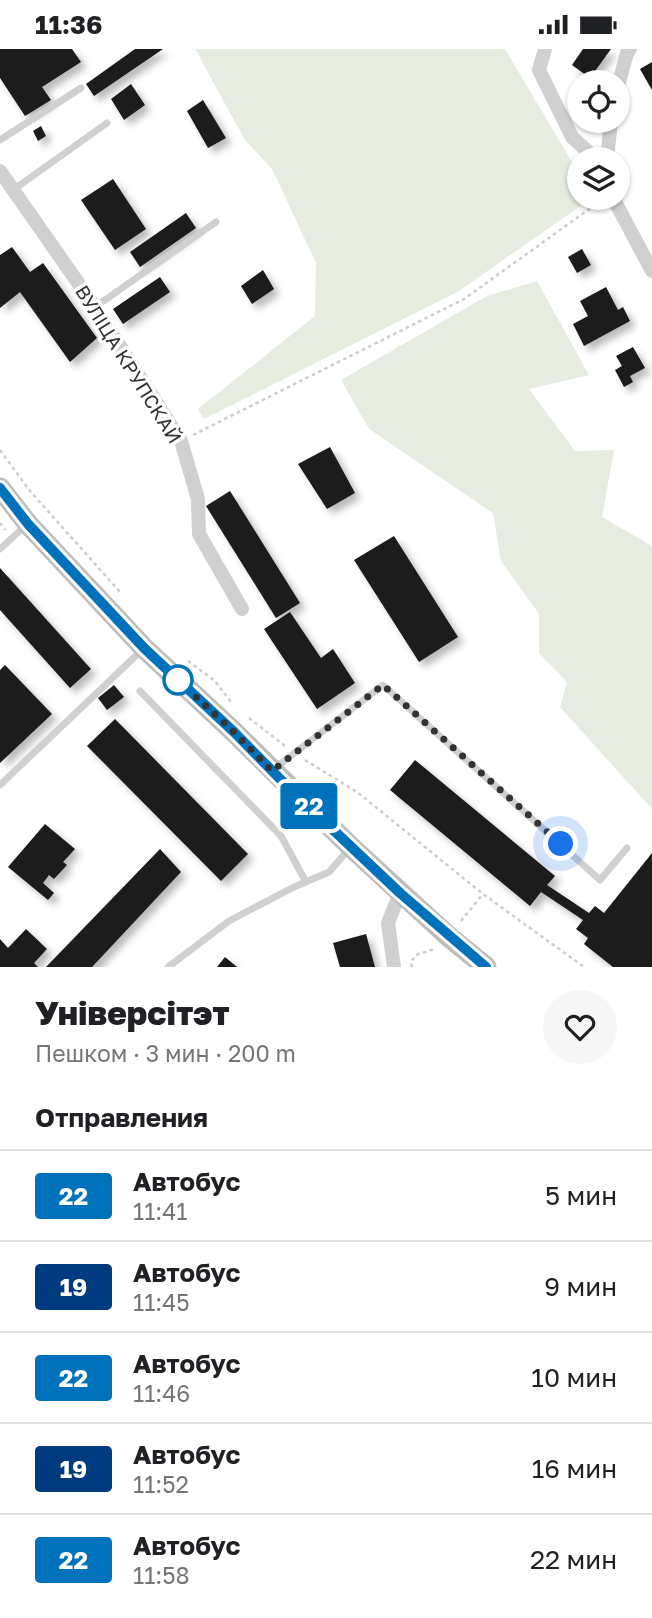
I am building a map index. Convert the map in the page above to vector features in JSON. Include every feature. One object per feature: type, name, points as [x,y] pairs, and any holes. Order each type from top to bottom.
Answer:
[{"type":"main road","points":[[0,488],[28,524],[144,648],[400,893],[486,967]]},
{"type":"street","points":[[545,49],[538,70],[572,137],[583,147]]},
{"type":"street","points":[[622,70],[630,49]]},
{"type":"street","name":"ВУЛІЦА КРУПСКАЙ","points":[[0,171],[94,307],[181,441],[198,499],[199,534],[242,610]]},
{"type":"street","points":[[619,210],[652,271]]},
{"type":"street","points":[[394,967],[388,923],[400,893]]},
{"type":"lane","points":[[0,140],[81,88]]},
{"type":"lane","points":[[13,190],[107,123]]},
{"type":"lane","points":[[94,307],[216,222]]},
{"type":"lane","points":[[0,549],[28,524]]},
{"type":"lane","points":[[0,785],[144,648]]},
{"type":"lane","points":[[272,771],[383,685],[600,880],[627,848]]},
{"type":"lane","points":[[140,691],[281,836],[306,882]]},
{"type":"lane","points":[[168,967],[229,921],[329,871],[351,847]]},
{"type":"path","points":[[181,441],[464,299],[588,210]]},
{"type":"path","points":[[0,450],[30,491],[123,596]]},
{"type":"path","points":[[187,661],[215,681],[237,709]]},
{"type":"path","points":[[246,716],[295,753],[357,792],[483,894],[584,967]]},
{"type":"path","points":[[412,967],[411,962],[416,955],[440,947]]},
{"type":"shaded area","points":[[195,49],[505,49],[567,154],[567,210],[575,210],[459,291],[204,419],[198,409],[315,316],[316,263],[272,169],[245,140]]},
{"type":"shaded area","points":[[537,281],[589,375],[529,389],[575,451],[614,450],[602,517],[652,546],[652,809],[560,707],[567,682],[539,653],[539,614],[501,561],[493,513],[369,429],[341,380],[487,296]]},
{"type":"building","points":[[0,49],[72,49],[81,62],[42,87],[51,100],[25,116],[0,78]]},
{"type":"building","points":[[135,49],[163,49],[94,96],[86,84]]},
{"type":"building","points":[[583,49],[611,49],[596,70],[579,70],[572,65]]},
{"type":"building","points":[[652,62],[652,90],[640,69]]},
{"type":"building","points":[[131,84],[145,105],[124,120],[111,99]]},
{"type":"building","points":[[203,100],[226,138],[208,148],[187,111]]},
{"type":"building","points":[[41,126],[46,136],[38,141],[33,131]]},
{"type":"building","points":[[113,179],[146,229],[115,250],[81,200]]},
{"type":"building","points":[[186,213],[196,228],[140,267],[130,252]]},
{"type":"building","points":[[12,247],[30,272],[43,263],[97,338],[70,362],[20,292],[0,308],[0,255]]},
{"type":"building","points":[[582,249],[591,265],[577,273],[568,257]]},
{"type":"building","points":[[263,270],[274,289],[252,304],[241,286]]},
{"type":"building","points":[[160,277],[170,292],[123,324],[113,309]]},
{"type":"building","points":[[606,287],[618,310],[623,307],[630,321],[584,346],[573,324],[588,316],[580,301]]},
{"type":"building","points":[[633,347],[645,368],[630,376],[633,382],[624,387],[615,370],[622,366],[616,356]]},
{"type":"building","points":[[330,447],[355,493],[327,509],[298,464]]},
{"type":"building","points":[[230,491],[300,603],[276,618],[206,506]]},
{"type":"building","points":[[394,536],[458,637],[419,662],[354,560]]},
{"type":"building","points":[[0,568],[91,669],[70,688],[0,610]]},
{"type":"building","points":[[290,612],[321,658],[333,649],[355,683],[317,709],[264,629]]},
{"type":"building","points":[[5,665],[52,714],[0,763],[0,670]]},
{"type":"building","points":[[114,685],[124,697],[107,710],[98,698]]},
{"type":"building","points":[[115,719],[248,854],[221,881],[87,746]]},
{"type":"building","points":[[415,760],[555,876],[547,885],[589,913],[595,906],[604,913],[652,853],[652,967],[613,967],[584,944],[588,938],[576,929],[583,920],[541,892],[530,906],[390,790]]},
{"type":"building","points":[[45,824],[75,849],[63,862],[67,865],[54,879],[49,875],[43,883],[54,893],[48,900],[8,867]]},
{"type":"building","points":[[160,849],[181,872],[92,967],[46,967]]},
{"type":"building","points":[[26,929],[47,949],[34,963],[38,967],[0,967],[0,939],[8,948]]},
{"type":"building","points":[[366,934],[375,967],[340,967],[333,943]]},
{"type":"building","points":[[225,957],[237,967],[217,967]]},
{"type":"bus line","name":"22","points":[[0,488],[28,524],[144,648],[400,893],[486,967]]},
{"type":"route","points":[[178,680],[272,771],[383,685],[561,844]]}]
